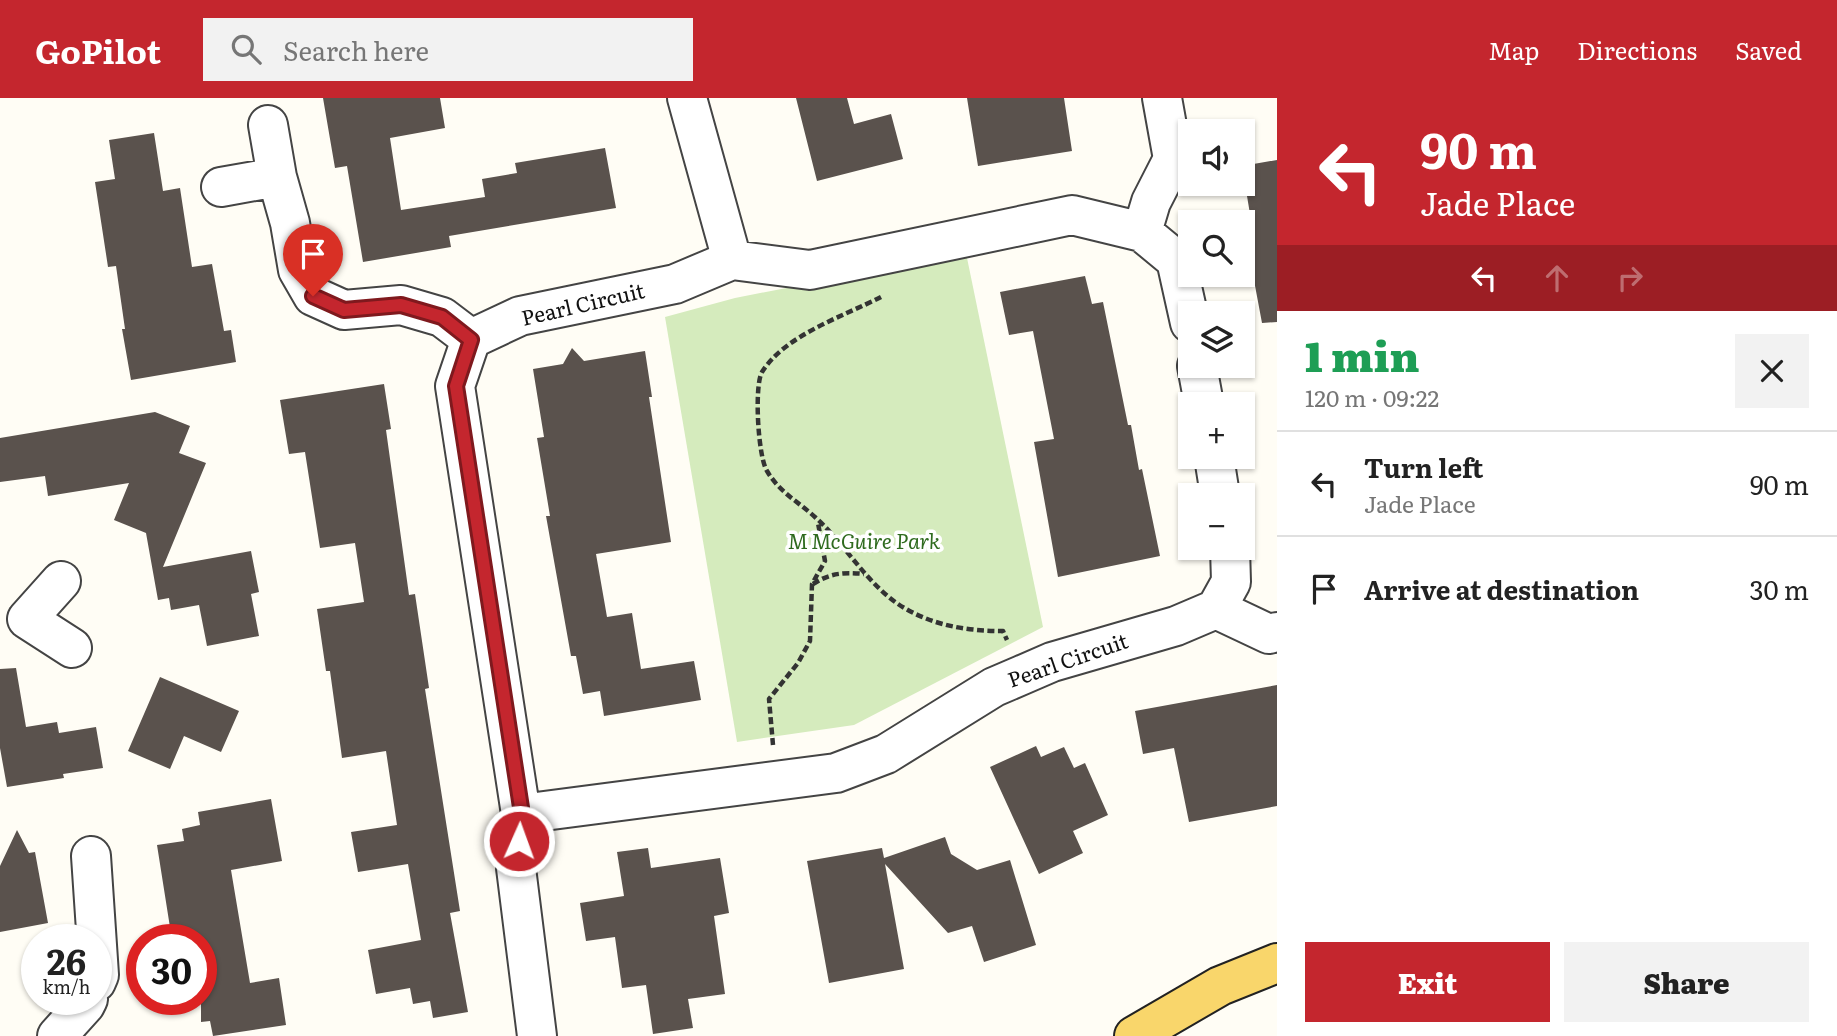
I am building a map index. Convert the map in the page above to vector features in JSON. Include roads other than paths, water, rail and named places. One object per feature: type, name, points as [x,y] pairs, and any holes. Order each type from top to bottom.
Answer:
[{"type":"main road","points":[[1134,1036],[1220,986],[1277,963]]},
{"type":"street","points":[[687,98],[732,260],[810,270],[1072,215],[1142,232],[1176,260],[1185,301]]},
{"type":"street","points":[[1142,232],[1152,202],[1173,159],[1162,98]]},
{"type":"street","points":[[268,125],[299,270],[313,296],[344,310],[401,305],[442,317],[471,340],[456,386],[522,814],[516,867],[537,1036]]},
{"type":"street","points":[[221,187],[277,177]]},
{"type":"street","name":"Pearl Circuit","points":[[471,340],[520,316],[675,284],[732,260]]},
{"type":"street","points":[[1230,560],[1231,582],[1216,609],[1269,634],[1277,632]]},
{"type":"street","points":[[61,581],[14,621],[72,648]]},
{"type":"street","name":"Pearl Circuit","points":[[522,814],[836,773],[886,754],[994,687],[1052,662],[1176,626],[1216,609]]},
{"type":"street","points":[[91,856],[96,924]]},
{"type":"street","points":[[57,1036],[77,1015]]},
{"type":"park label","name":"M McGuire Park","points":[[864,542]]}]
